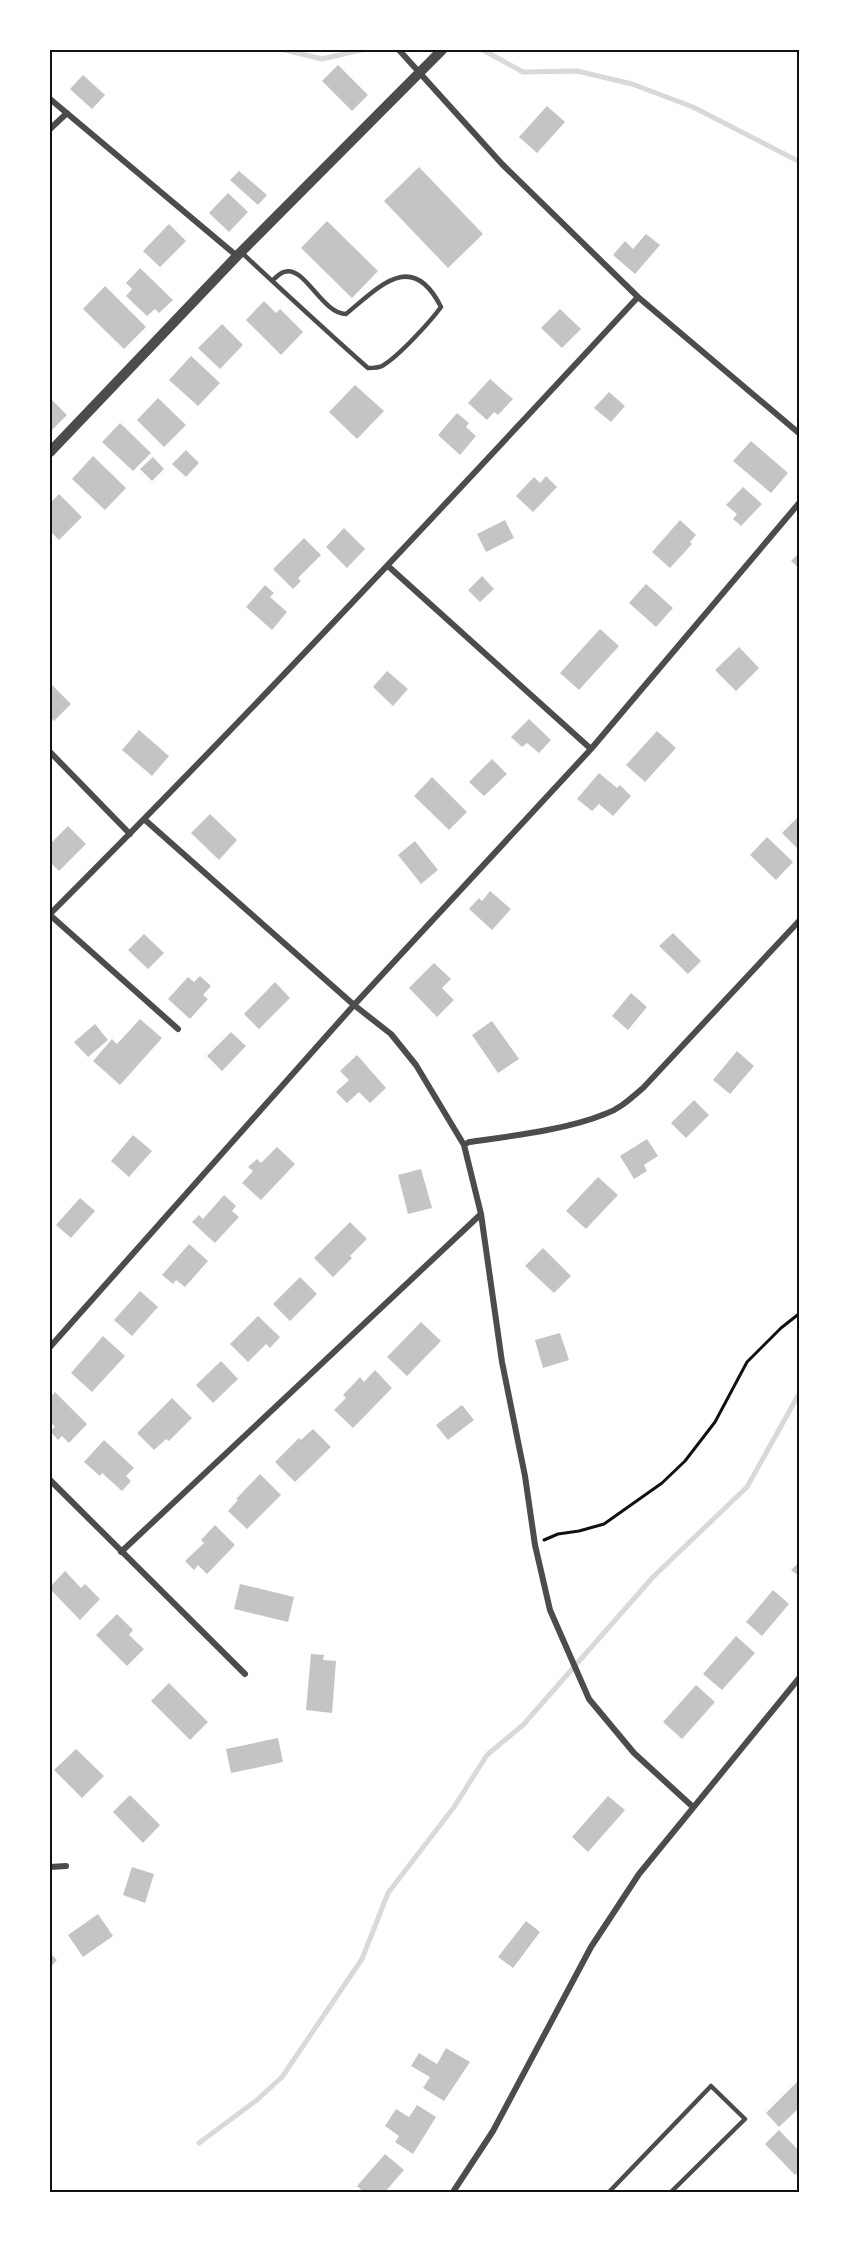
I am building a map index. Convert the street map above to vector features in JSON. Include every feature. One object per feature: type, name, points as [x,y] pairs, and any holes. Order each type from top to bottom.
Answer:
[{"type":"street","points":[[399,50],[502,164],[638,297],[800,434]]},
{"type":"street","points":[[50,452],[239,254],[442,50]]},
{"type":"street","points":[[50,99],[239,254]]},
{"type":"street","points":[[50,129],[67,113]]},
{"type":"street","points":[[178,1029],[50,914],[388,566],[638,297]]},
{"type":"street","points":[[50,1347],[354,1005],[591,749],[800,502]]},
{"type":"street","points":[[388,566],[591,749]]},
{"type":"street","points":[[50,752],[130,834]]},
{"type":"street","points":[[144,819],[354,1005],[391,1034],[416,1065],[464,1145],[481,1214],[502,1362],[525,1476],[534,1545],[550,1610],[589,1699],[634,1753],[693,1807]]},
{"type":"street","points":[[464,1145],[469,1142],[522,1134],[589,1119],[622,1106],[643,1088],[800,920]]},
{"type":"street","points":[[121,1552],[481,1214]]},
{"type":"street","points":[[50,1480],[244,1674]]},
{"type":"street","points":[[453,2193],[493,2131],[591,1947],[639,1874],[800,1677]]},
{"type":"street","points":[[50,1866],[66,1866]]},
{"type":"lane","points":[[239,254],[368,368],[380,368],[388,362],[432,319],[441,307],[434,293],[412,276],[400,275],[381,284],[346,314],[333,311],[299,276],[291,271],[283,272],[272,281]]},
{"type":"lane","points":[[609,2193],[711,2086],[745,2119],[671,2193]]},
{"type":"path","points":[[534,1545],[558,1533],[579,1531],[604,1524],[662,1483],[685,1461],[715,1422],[747,1362],[781,1328],[800,1313]]},
{"type":"building","points":[[338,65],[368,95],[352,111],[322,81]]},
{"type":"building","points":[[83,75],[105,95],[92,109],[70,89]]},
{"type":"building","points":[[547,106],[565,122],[537,153],[519,137]]},
{"type":"building","points":[[419,167],[483,234],[448,268],[384,201]]},
{"type":"building","points":[[239,171],[267,195],[258,205],[230,180]]},
{"type":"building","points":[[228,193],[248,212],[229,232],[209,213]]},
{"type":"building","points":[[327,221],[378,271],[352,298],[301,248]]},
{"type":"building","points":[[169,224],[186,241],[160,267],[143,251]]},
{"type":"building","points":[[646,234],[660,245],[635,274],[613,255],[625,241],[633,249]]},
{"type":"building","points":[[140,268],[173,300],[159,313],[155,309],[147,316],[126,296],[132,289],[126,283]]},
{"type":"building","points":[[105,286],[146,327],[124,349],[83,309]]},
{"type":"building","points":[[264,301],[276,313],[280,309],[303,332],[281,355],[246,320]]},
{"type":"building","points":[[560,309],[581,329],[562,348],[541,328]]},
{"type":"building","points":[[222,324],[243,345],[220,369],[198,348]]},
{"type":"building","points":[[191,356],[220,383],[198,406],[169,380]]},
{"type":"building","points":[[490,379],[513,399],[498,415],[494,412],[487,420],[468,403]]},
{"type":"building","points":[[355,385],[384,411],[357,439],[329,412]]},
{"type":"building","points":[[609,392],[625,406],[611,422],[594,408]]},
{"type":"building","points":[[50,398],[67,415],[50,432]]},
{"type":"building","points":[[158,398],[186,425],[164,447],[137,420]]},
{"type":"building","points":[[457,413],[469,423],[466,427],[476,436],[460,455],[438,435]]},
{"type":"building","points":[[120,423],[151,453],[133,471],[102,442]]},
{"type":"building","points":[[751,441],[788,473],[771,493],[733,461]]},
{"type":"building","points":[[186,450],[199,463],[186,477],[172,464]]},
{"type":"building","points":[[93,456],[126,488],[105,510],[72,479]]},
{"type":"building","points":[[153,457],[164,469],[152,481],[140,469]]},
{"type":"building","points":[[546,476],[557,487],[533,512],[516,496],[534,477],[540,483]]},
{"type":"building","points":[[743,487],[762,504],[741,526],[733,519],[737,514],[726,505]]},
{"type":"building","points":[[59,494],[82,517],[59,540],[50,531],[50,503]]},
{"type":"building","points":[[505,520],[514,538],[486,552],[477,534]]},
{"type":"building","points":[[680,520],[696,535],[690,542],[692,544],[670,568],[652,552]]},
{"type":"building","points":[[344,528],[365,549],[347,568],[326,547]]},
{"type":"building","points":[[304,538],[321,555],[298,578],[301,581],[293,589],[273,569]]},
{"type":"building","points":[[800,552],[800,569],[791,561]]},
{"type":"building","points":[[482,576],[494,589],[480,602],[468,590]]},
{"type":"building","points":[[646,584],[673,608],[656,627],[629,603]]},
{"type":"building","points":[[265,585],[274,593],[270,597],[287,612],[272,630],[246,607]]},
{"type":"building","points":[[600,629],[619,646],[579,690],[560,673]]},
{"type":"building","points":[[739,647],[759,668],[736,691],[715,670]]},
{"type":"building","points":[[387,671],[408,689],[393,706],[373,687]]},
{"type":"building","points":[[50,683],[71,704],[54,721],[50,717]]},
{"type":"building","points":[[529,719],[551,740],[539,753],[527,743],[522,747],[511,737]]},
{"type":"building","points":[[139,730],[169,756],[152,776],[122,750]]},
{"type":"building","points":[[657,731],[676,748],[645,782],[626,765]]},
{"type":"building","points":[[492,759],[507,774],[484,796],[469,782]]},
{"type":"building","points":[[599,773],[617,788],[620,785],[631,796],[613,816],[599,804],[592,811],[577,799]]},
{"type":"building","points":[[432,777],[467,812],[449,830],[414,796]]},
{"type":"building","points":[[210,814],[237,840],[219,860],[191,833]]},
{"type":"building","points":[[800,815],[800,847],[798,849],[782,833]]},
{"type":"building","points":[[68,826],[86,844],[59,871],[50,862],[50,844]]},
{"type":"building","points":[[767,837],[793,862],[776,880],[750,855]]},
{"type":"building","points":[[415,841],[438,870],[421,884],[398,855]]},
{"type":"building","points":[[490,891],[511,909],[492,930],[469,909],[479,898],[482,901]]},
{"type":"building","points":[[673,933],[701,961],[688,974],[659,946]]},
{"type":"building","points":[[144,934],[164,953],[148,969],[128,950]]},
{"type":"building","points":[[434,963],[451,979],[442,988],[454,1000],[437,1017],[409,988]]},
{"type":"building","points":[[200,976],[211,986],[203,995],[208,999],[190,1019],[168,999],[188,977],[194,982]]},
{"type":"building","points":[[275,982],[290,998],[259,1029],[244,1014]]},
{"type":"building","points":[[631,993],[647,1007],[628,1030],[612,1016]]},
{"type":"building","points":[[140,1019],[162,1038],[120,1085],[93,1061],[112,1039],[117,1044]]},
{"type":"building","points":[[492,1021],[519,1059],[498,1073],[472,1035]]},
{"type":"building","points":[[95,1024],[108,1040],[88,1057],[74,1042]]},
{"type":"building","points":[[231,1032],[246,1046],[222,1071],[207,1056]]},
{"type":"building","points":[[737,1051],[754,1066],[730,1094],[713,1080]]},
{"type":"building","points":[[357,1055],[386,1088],[370,1103],[359,1092],[347,1103],[336,1092],[349,1080],[340,1071]]},
{"type":"building","points":[[694,1100],[709,1115],[686,1138],[671,1123]]},
{"type":"building","points":[[133,1135],[152,1151],[129,1177],[111,1161]]},
{"type":"building","points":[[647,1139],[658,1156],[644,1165],[647,1171],[634,1179],[620,1156]]},
{"type":"building","points":[[277,1147],[295,1164],[261,1200],[242,1183],[253,1171],[248,1167],[257,1159],[261,1163]]},
{"type":"building","points":[[421,1169],[432,1208],[408,1214],[398,1175]]},
{"type":"building","points":[[598,1177],[618,1195],[586,1229],[566,1211]]},
{"type":"building","points":[[224,1195],[236,1206],[232,1211],[239,1217],[215,1243],[192,1222],[199,1215],[203,1219]]},
{"type":"building","points":[[80,1198],[95,1211],[71,1238],[56,1225]]},
{"type":"building","points":[[350,1222],[367,1239],[333,1277],[314,1258]]},
{"type":"building","points":[[189,1244],[208,1261],[185,1287],[176,1280],[173,1284],[162,1275]]},
{"type":"building","points":[[543,1248],[571,1276],[554,1293],[525,1266]]},
{"type":"building","points":[[300,1277],[317,1294],[290,1321],[273,1304]]},
{"type":"building","points":[[140,1291],[158,1307],[132,1336],[114,1320]]},
{"type":"building","points":[[258,1316],[280,1337],[270,1348],[266,1344],[248,1362],[230,1344]]},
{"type":"building","points":[[421,1322],[441,1341],[407,1376],[387,1357]]},
{"type":"building","points":[[560,1333],[569,1360],[543,1368],[535,1340]]},
{"type":"building","points":[[103,1336],[125,1356],[92,1392],[71,1373]]},
{"type":"building","points":[[221,1361],[238,1379],[213,1403],[196,1385]]},
{"type":"building","points":[[375,1370],[392,1388],[353,1428],[334,1410],[346,1398],[343,1395],[360,1377],[364,1382]]},
{"type":"building","points":[[55,1392],[87,1424],[69,1443],[62,1436],[58,1440],[50,1431],[55,1427],[50,1421],[50,1398]]},
{"type":"building","points":[[172,1398],[192,1418],[169,1441],[166,1439],[154,1450],[137,1433]]},
{"type":"building","points":[[462,1405],[474,1420],[448,1440],[436,1425]]},
{"type":"building","points":[[313,1429],[331,1447],[295,1482],[275,1462],[299,1438],[301,1440]]},
{"type":"building","points":[[104,1440],[134,1468],[126,1476],[131,1481],[122,1491],[102,1473],[100,1476],[84,1462]]},
{"type":"building","points":[[260,1474],[281,1495],[247,1529],[228,1511]]},
{"type":"building","points":[[215,1525],[235,1545],[207,1574],[198,1565],[194,1570],[185,1561],[204,1543],[201,1540]]},
{"type":"building","points":[[800,1561],[800,1577],[791,1570]]},
{"type":"building","points":[[65,1571],[81,1588],[85,1584],[100,1599],[80,1620],[50,1589]]},
{"type":"building","points":[[240,1584],[294,1597],[288,1622],[234,1609]]},
{"type":"building","points":[[773,1590],[789,1604],[762,1636],[746,1622]]},
{"type":"building","points":[[117,1614],[133,1630],[129,1635],[144,1649],[127,1666],[96,1635]]},
{"type":"building","points":[[736,1636],[755,1653],[722,1690],[703,1674]]},
{"type":"building","points":[[311,1654],[324,1655],[323,1660],[336,1661],[332,1713],[306,1710]]},
{"type":"building","points":[[169,1683],[208,1722],[190,1740],[151,1701]]},
{"type":"building","points":[[696,1685],[715,1702],[682,1739],[663,1722]]},
{"type":"building","points":[[278,1738],[283,1762],[231,1773],[226,1749]]},
{"type":"building","points":[[76,1749],[104,1776],[82,1798],[54,1770]]},
{"type":"building","points":[[130,1795],[160,1825],[143,1843],[113,1812]]},
{"type":"building","points":[[608,1796],[625,1810],[588,1852],[572,1837]]},
{"type":"building","points":[[132,1867],[154,1874],[145,1903],[123,1895]]},
{"type":"building","points":[[98,1914],[113,1936],[83,1957],[68,1935]]},
{"type":"building","points":[[526,1921],[540,1932],[513,1968],[498,1957]]},
{"type":"building","points":[[50,1953],[57,1960],[50,1968]]},
{"type":"building","points":[[446,2048],[470,2062],[444,2101],[423,2088],[430,2077],[411,2066],[419,2053],[437,2064]]},
{"type":"building","points":[[797,2082],[800,2085],[800,2107],[779,2127],[766,2113]]},
{"type":"building","points":[[417,2105],[436,2117],[413,2154],[395,2142],[399,2136],[385,2126],[396,2109],[409,2117]]},
{"type":"building","points":[[779,2130],[800,2152],[800,2171],[795,2175],[765,2144]]},
{"type":"building","points":[[385,2154],[404,2170],[385,2192],[364,2192],[357,2186]]},
{"type":"waterway","points":[[285,50],[322,59],[361,50]]},
{"type":"waterway","points":[[483,50],[523,72],[577,71],[632,84],[693,107],[800,162]]},
{"type":"waterway","points":[[199,2143],[257,2100],[282,2077],[362,1959],[388,1893],[454,1807],[487,1755],[523,1725],[653,1577],[747,1487],[800,1392]]}]
